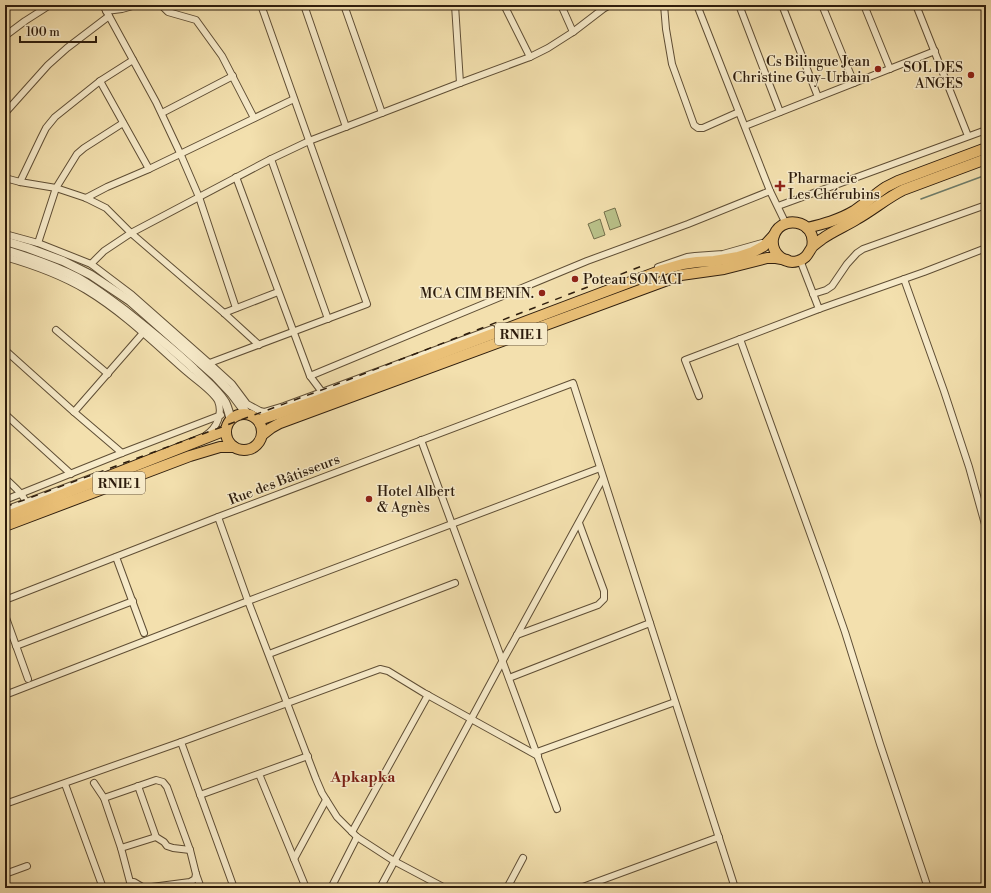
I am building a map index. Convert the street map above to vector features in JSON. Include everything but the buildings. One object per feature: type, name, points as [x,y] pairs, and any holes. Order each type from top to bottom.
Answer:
[{"type":"highway","points":[[807,228],[840,218],[859,208],[886,187],[898,181],[986,148]]},
{"type":"highway","points":[[812,247],[823,238],[860,218],[892,195],[986,159]]},
{"type":"highway","points":[[786,224],[792,222],[802,224],[807,228],[812,237],[812,247],[808,255],[800,260]]},
{"type":"highway","name":"RNIE 1","points":[[259,420],[318,400],[662,270],[683,264],[738,257],[753,252],[764,246],[780,227],[786,224]]},
{"type":"highway","points":[[772,238],[774,249],[779,256],[787,260]]},
{"type":"highway","name":"RNIE 1","points":[[5,526],[209,449],[234,447],[245,450],[253,448],[259,443],[262,436],[271,428],[280,423],[681,275],[724,269],[767,258],[776,258],[793,262],[800,260]]},
{"type":"highway","points":[[234,447],[228,441],[226,430],[227,425],[237,415],[253,415],[259,420],[262,428],[262,436]]},
{"type":"highway","name":"RNIE 1","points":[[5,517],[27,505],[226,430]]},
{"type":"street","points":[[5,36],[50,5]]},
{"type":"street","points":[[5,113],[48,65],[106,11],[136,5]]},
{"type":"street","points":[[161,5],[168,12],[196,20],[222,56],[254,118]]},
{"type":"street","points":[[207,365],[367,304],[261,5]]},
{"type":"street","points":[[304,5],[346,127]]},
{"type":"street","points":[[344,5],[382,113]]},
{"type":"street","points":[[455,5],[460,83]]},
{"type":"street","points":[[504,5],[530,57]]},
{"type":"street","points":[[561,5],[574,32]]},
{"type":"street","points":[[91,264],[104,251],[131,233],[271,159],[309,141],[530,57],[574,32],[603,7],[610,5]]},
{"type":"street","points":[[664,5],[666,29],[672,64],[694,125],[698,128],[703,128],[739,112]]},
{"type":"street","points":[[697,5],[770,191],[786,224]]},
{"type":"street","points":[[739,5],[780,112]]},
{"type":"street","points":[[782,5],[818,97]]},
{"type":"street","points":[[822,5],[854,83]]},
{"type":"street","points":[[864,5],[890,69]]},
{"type":"street","points":[[916,5],[968,136]]},
{"type":"street","points":[[106,11],[162,113],[199,197],[236,308]]},
{"type":"street","points":[[744,126],[935,51]]},
{"type":"street","points":[[20,182],[46,128],[56,117],[100,82],[133,60]]},
{"type":"street","points":[[162,113],[233,76]]},
{"type":"street","points":[[100,82],[149,169]]},
{"type":"street","points":[[86,198],[294,100]]},
{"type":"street","points":[[38,243],[56,188],[77,154],[123,123]]},
{"type":"street","points":[[778,206],[986,130]]},
{"type":"street","points":[[271,159],[328,319]]},
{"type":"street","points":[[236,177],[310,376],[322,392]]},
{"type":"street","points":[[5,178],[56,188],[86,198],[106,208],[131,233],[259,345]]},
{"type":"street","points":[[310,376],[587,261],[688,224],[770,191]]},
{"type":"street","points":[[813,294],[826,290],[832,286],[847,264],[863,249],[986,205]]},
{"type":"street","points":[[5,234],[38,243],[91,264],[132,296],[207,365],[247,414]]},
{"type":"street","points":[[5,241],[63,261],[91,275],[130,301],[172,338],[232,384],[246,404],[265,412],[670,262],[695,256],[723,254],[772,238]]},
{"type":"street","points":[[699,396],[685,360],[819,308],[904,279],[986,248]]},
{"type":"street","points":[[5,250],[38,260],[60,269],[100,291],[175,351],[212,386],[224,401],[231,420]]},
{"type":"street","points":[[5,257],[58,275],[86,290],[113,308],[206,388],[217,399],[221,415],[212,431],[202,437],[27,505],[5,510]]},
{"type":"street","points":[[800,260],[819,308]]},
{"type":"street","points":[[904,279],[944,391],[986,528]]},
{"type":"street","points":[[224,313],[278,292]]},
{"type":"street","points":[[56,330],[108,374]]},
{"type":"street","points":[[74,412],[143,333]]},
{"type":"street","points":[[740,339],[835,604],[928,888]]},
{"type":"street","points":[[5,350],[122,453]]},
{"type":"street","name":"Rue des Bâtisseurs","points":[[5,600],[218,517],[573,383],[600,468]]},
{"type":"street","points":[[5,414],[71,474]]},
{"type":"street","points":[[5,500],[221,415]]},
{"type":"street","points":[[421,440],[558,808]]},
{"type":"street","points":[[5,695],[248,601],[600,468],[735,888]]},
{"type":"street","points":[[5,478],[21,494],[27,505]]},
{"type":"street","points":[[380,888],[502,660],[518,635],[603,478]]},
{"type":"street","points":[[218,517],[268,654],[316,779],[326,800],[337,816],[355,835],[394,861],[445,888]]},
{"type":"street","points":[[518,635],[598,605],[604,598],[604,590],[579,523]]},
{"type":"street","points":[[116,557],[144,633]]},
{"type":"street","points":[[268,654],[455,583]]},
{"type":"street","points":[[16,646],[133,602]]},
{"type":"street","points":[[5,616],[28,679]]},
{"type":"street","points":[[509,678],[650,623]]},
{"type":"street","points":[[5,804],[65,784],[380,669],[388,671],[471,719],[537,754],[675,702]]},
{"type":"street","points":[[330,888],[355,835],[428,695]]},
{"type":"street","points":[[181,742],[234,888]]},
{"type":"street","points":[[200,795],[308,756]]},
{"type":"street","points":[[259,774],[306,888]]},
{"type":"street","points":[[104,798],[156,780],[163,782],[167,787],[202,888]]},
{"type":"street","points":[[94,783],[104,798],[121,848],[130,882],[134,882],[144,888],[190,882],[195,879],[196,874]]},
{"type":"street","points":[[65,784],[103,888]]},
{"type":"street","points":[[138,786],[156,836],[167,846],[190,850]]},
{"type":"street","points":[[294,859],[326,800]]},
{"type":"street","points":[[121,848],[156,836]]},
{"type":"street","points":[[580,888],[719,837]]},
{"type":"street","points":[[507,888],[523,858]]},
{"type":"street","points":[[5,874],[27,866]]},
{"type":"green space","points":[[615,208],[621,226],[610,230],[604,212]]},
{"type":"green space","points":[[600,219],[605,235],[594,239],[588,224]]},
{"type":"waterway","points":[[921,199],[986,175]]},
{"type":"railway","points":[[5,507],[327,388],[642,266]]},
{"type":"place","name":"Cs Bilingue Jean Christine Guy-Urbain","points":[[878,69]]},
{"type":"place","name":"SOL DES ANGES","points":[[971,75]]},
{"type":"place","name":"Pharmacie Les Chérubins","points":[[780,186]]},
{"type":"place","name":"Poteau SONACI","points":[[575,279]]},
{"type":"place","name":"MCA CIM BENIN.","points":[[542,293]]},
{"type":"place","name":"Hotel Albert & Agnès","points":[[369,499]]},
{"type":"district","name":"Apkapka","points":[[363,777]]}]
